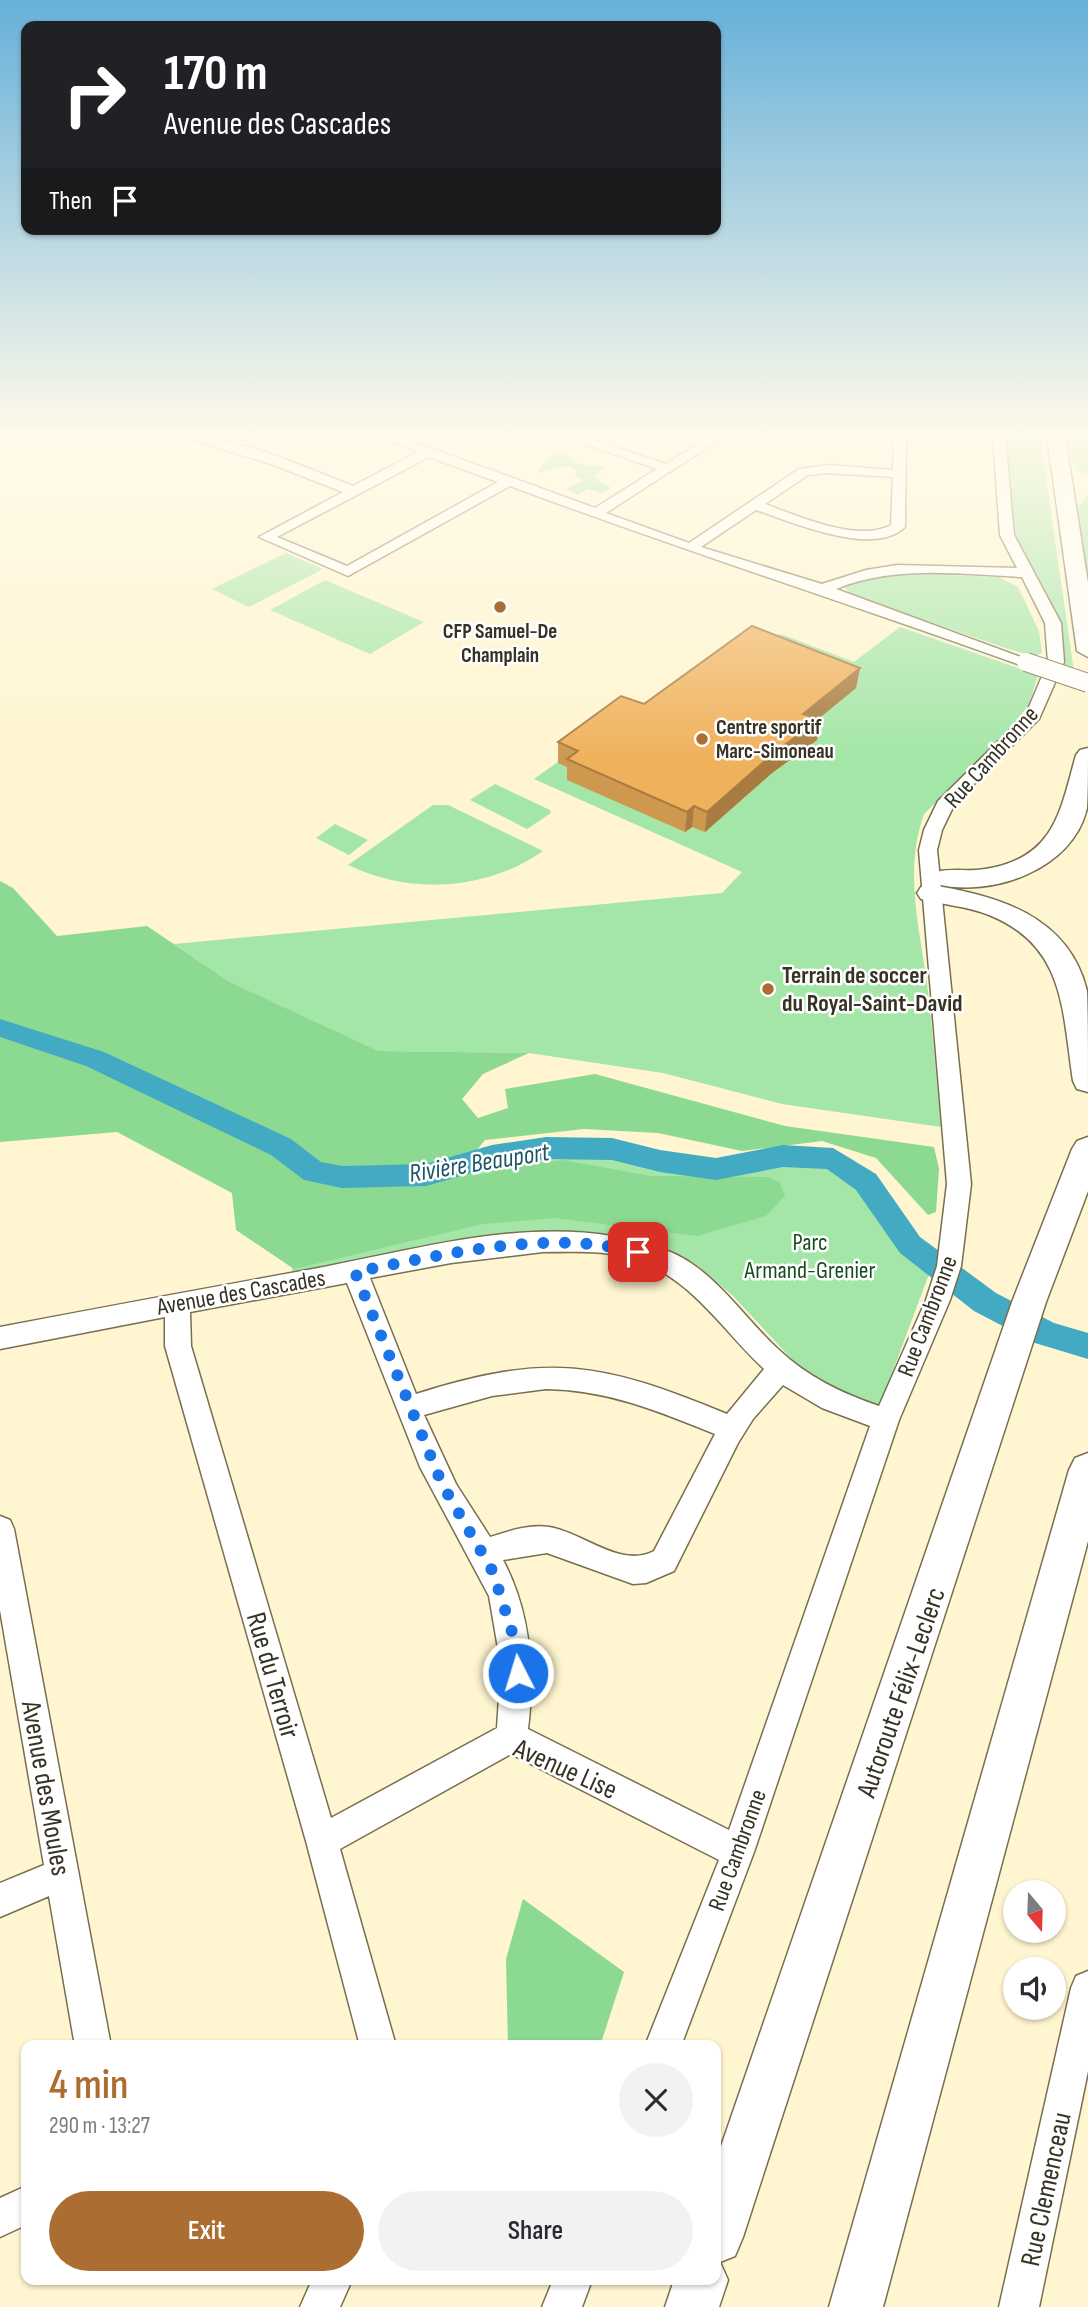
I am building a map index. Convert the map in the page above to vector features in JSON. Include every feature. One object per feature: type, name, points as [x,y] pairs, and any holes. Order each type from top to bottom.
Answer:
[{"type":"highway","points":[[1072,544],[1088,651]]},
{"type":"highway","points":[[929,884],[985,880],[1012,872],[1039,857],[1057,840],[1072,819],[1088,755]]},
{"type":"highway","points":[[929,884],[997,906],[1045,939],[1060,959],[1073,989],[1088,1081]]},
{"type":"highway","name":"Autoroute Félix-Leclerc","points":[[721,2222],[1029,1302],[1088,1149]]},
{"type":"highway","points":[[856,2307],[1088,1470]]},
{"type":"highway","points":[[692,2307],[699,2285]]},
{"type":"street","points":[[282,544],[348,572],[398,544]]},
{"type":"street","points":[[678,544],[823,589],[1088,684]]},
{"type":"street","points":[[690,548],[696,544]]},
{"type":"street","name":"Rue Cambronne","points":[[665,2040],[738,1852],[886,1420],[938,1300],[949,1266],[959,1184],[929,884],[928,850],[933,830],[947,801],[1033,716],[1056,662],[1053,623],[1011,544]]},
{"type":"street","points":[[823,589],[846,577],[887,569],[1026,573]]},
{"type":"street","name":"Avenue des Cascades","points":[[0,1338],[466,1250],[566,1241],[617,1247],[660,1258],[696,1280],[782,1369],[821,1396],[886,1420]]},
{"type":"street","points":[[355,1272],[442,1484],[470,1535],[484,1553],[508,1612],[518,1651],[518,1696],[511,1737]]},
{"type":"street","name":"Rue du Terroir","points":[[177,1303],[178,1346],[322,1841],[375,2040]]},
{"type":"street","points":[[484,1553],[524,1540],[548,1540],[572,1546],[624,1570],[644,1570],[664,1561],[732,1428],[758,1387],[782,1369]]},
{"type":"street","points":[[409,1408],[478,1385],[531,1378],[581,1378],[631,1389],[732,1428]]},
{"type":"street","name":"Avenue des Moules","points":[[0,1530],[92,2040]]},
{"type":"street","name":"Avenue Lise","points":[[322,1841],[511,1737],[738,1852]]},
{"type":"street","points":[[0,1900],[62,1874]]},
{"type":"street","name":"Rue Clemenceau","points":[[1019,2307],[1088,1988]]},
{"type":"street","points":[[0,2218],[21,2208]]},
{"type":"street","points":[[320,2307],[331,2285]]},
{"type":"street","points":[[562,2307],[571,2285]]},
{"type":"green space","points":[[1019,544],[1056,544],[1074,672],[1061,667]]},
{"type":"green space","points":[[1082,544],[1088,544],[1088,582]]},
{"type":"green space","points":[[286,553],[323,569],[249,607],[212,589]]},
{"type":"green space","points":[[896,573],[998,577],[1018,587],[1039,631],[1042,653],[1034,656],[1008,649],[852,595],[844,587],[854,580]]},
{"type":"green space","points":[[325,580],[424,622],[370,654],[270,610]]},
{"type":"green space","points":[[900,627],[1038,675],[1029,704],[1009,732],[924,814],[918,835],[915,898],[929,1001],[941,1127],[782,1104],[663,1073],[529,1053],[379,1051],[230,982],[174,944],[722,893],[742,872],[534,779],[590,739],[661,712],[749,646],[781,634],[854,662]]},
{"type":"green space","points":[[495,784],[550,810],[551,813],[527,829],[470,800]]},
{"type":"green space","points":[[433,805],[448,805],[543,851],[497,874],[473,881],[447,884],[397,881],[348,865]]},
{"type":"green space","points":[[335,824],[368,840],[349,855],[316,838]]},
{"type":"green space","points":[[0,881],[13,888],[57,936],[147,926],[230,982],[379,1051],[529,1053],[483,1074],[462,1099],[478,1118],[508,1108],[505,1089],[595,1074],[785,1126],[934,1147],[939,1169],[936,1212],[928,1215],[876,1158],[822,1141],[742,1151],[658,1133],[584,1129],[485,1140],[465,1164],[473,1176],[520,1165],[563,1160],[651,1176],[767,1177],[780,1183],[785,1196],[766,1216],[697,1236],[555,1218],[483,1224],[294,1269],[236,1230],[232,1193],[117,1132],[0,1142]]},
{"type":"green space","name":"Parc Armand-Grenier","points":[[551,1152],[590,1155],[717,1177],[803,1163],[842,1171],[871,1197],[899,1241],[929,1274],[879,1408],[814,1383],[733,1296],[697,1265],[664,1247],[601,1238],[293,1281],[289,1223],[433,1177]]},
{"type":"green space","points":[[523,1899],[624,1972],[602,2040],[508,2040],[506,1959]]},
{"type":"building","name":"Centre sportif Marc-Simoneau","points":[[752,626],[860,668],[803,714],[820,719],[775,752],[707,812],[694,806],[687,812],[567,759],[578,751],[558,742],[621,696],[644,704]]},
{"type":"waterway","name":"Rivière Beauport","points":[[0,1028],[95,1059],[281,1147],[314,1172],[342,1177],[426,1175],[492,1156],[546,1148],[612,1149],[660,1161],[716,1169],[783,1156],[833,1159],[866,1182],[910,1245],[985,1302],[1046,1334],[1088,1346]]},
{"type":"place","name":"CFP Samuel-De Champlain","points":[[500,607]]},
{"type":"place","name":"Centre sportif Marc-Simoneau","points":[[702,739]]},
{"type":"place","name":"Terrain de soccer du Royal-Saint-David","points":[[768,989]]},
{"type":"route","points":[[518,1673],[518,1651],[508,1612],[493,1572],[442,1484],[399,1385],[355,1272],[466,1250],[566,1241],[638,1252]]}]
